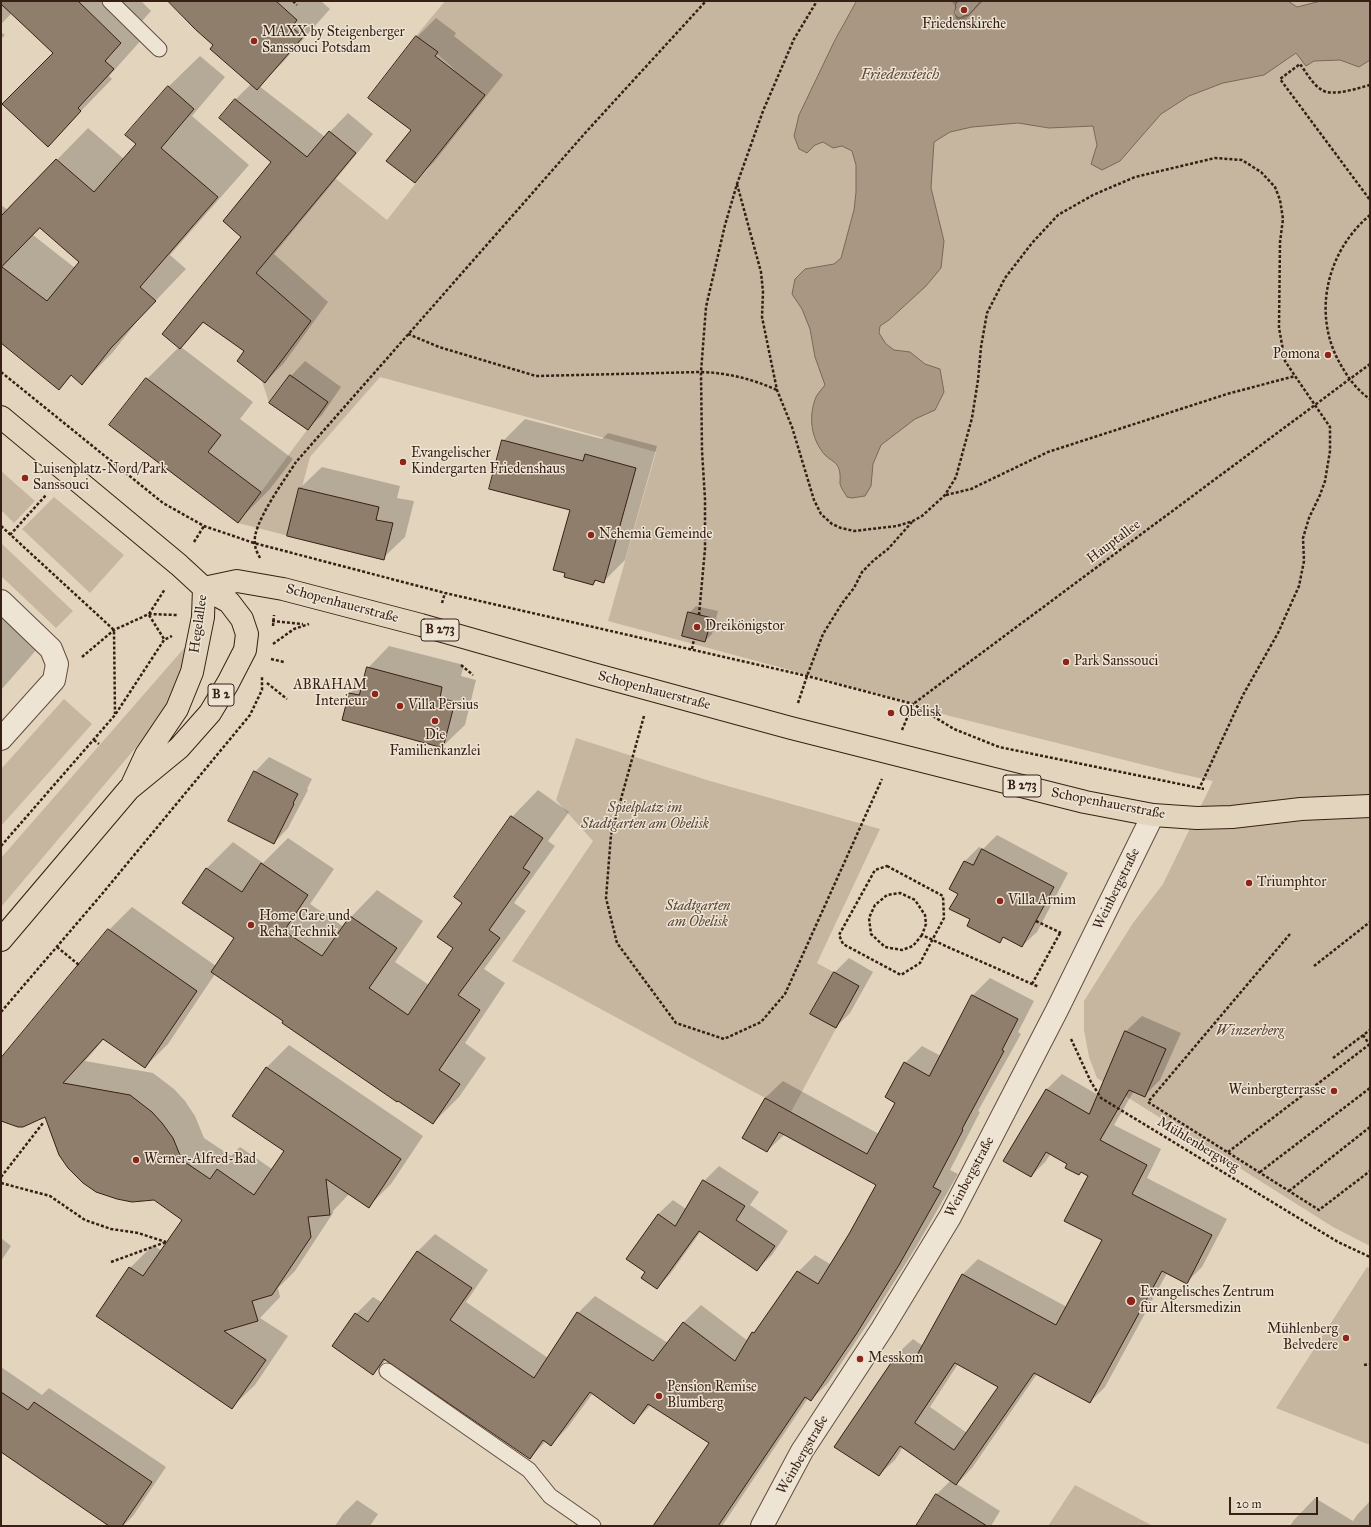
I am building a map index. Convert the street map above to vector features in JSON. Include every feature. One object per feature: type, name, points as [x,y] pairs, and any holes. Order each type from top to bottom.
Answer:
[{"type":"main road","name":"B 2","points":[[1,417],[179,565],[204,588]]},
{"type":"main road","name":"Schopenhauerstraße","points":[[204,588],[237,581],[272,586],[421,625],[790,728],[1085,802],[1153,815],[1197,818],[1232,817],[1301,809],[1370,806]]},
{"type":"main road","name":"Hegelallee","points":[[1,940],[130,789],[179,748],[210,712],[228,683],[245,650],[246,634],[242,619],[229,602],[204,588],[203,617],[192,672],[177,709],[146,755],[130,789]]},
{"type":"street","points":[[1,601],[51,649],[68,662],[54,680],[1,739]]},
{"type":"street","name":"Weinbergstraße","points":[[762,1526],[802,1451],[882,1329],[950,1217],[1060,1004],[1153,815]]},
{"type":"lane","points":[[110,1],[159,48]]},
{"type":"lane","points":[[387,1371],[529,1470],[550,1496],[593,1526]]},
{"type":"path","points":[[293,1],[297,5]]},
{"type":"path","points":[[258,553],[254,543],[258,528],[268,506],[296,462],[591,127],[706,1]]},
{"type":"path","points":[[699,615],[705,549],[701,372],[706,307],[725,225],[737,184],[763,111],[794,39],[818,1]]},
{"type":"path","points":[[1370,85],[1328,93],[1321,90],[1300,64],[1280,78],[1370,200]]},
{"type":"path","points":[[737,184],[761,272],[762,317],[777,390],[792,427],[814,500],[821,514],[832,524],[854,531],[897,526],[913,521],[927,512],[945,495],[956,477],[972,418],[987,313],[1005,278],[1032,243],[1058,215],[1093,195],[1135,177],[1215,158],[1242,160],[1261,172],[1275,187],[1280,200],[1283,220],[1280,242],[1279,328],[1285,361],[1330,426],[1330,451],[1325,481],[1315,508],[1309,518],[1303,538],[1304,561],[1299,586],[1278,633],[1243,695],[1199,789],[1197,818]]},
{"type":"path","points":[[1370,215],[1358,225],[1343,244],[1333,265],[1327,288],[1325,312],[1329,336],[1337,359],[1349,379],[1370,399]]},
{"type":"path","points":[[408,334],[439,347],[536,376],[701,372],[722,373],[742,377],[777,390]]},
{"type":"path","name":"Hauptallee","points":[[913,704],[1370,364]]},
{"type":"path","points":[[1,372],[163,503],[204,526],[254,543],[445,593],[807,676],[913,704],[954,729],[1000,747],[1199,789],[1207,789]]},
{"type":"path","points":[[945,495],[971,490],[1048,452],[1227,394],[1295,376]]},
{"type":"path","points":[[10,534],[46,495]]},
{"type":"path","points":[[790,728],[823,634],[843,602],[854,588],[862,572],[888,549],[913,521]]},
{"type":"path","points":[[1,526],[114,630],[115,716]]},
{"type":"path","points":[[197,536],[204,526]]},
{"type":"path","points":[[149,614],[164,590]]},
{"type":"path","points":[[442,603],[445,593]]},
{"type":"path","points":[[1,846],[115,716],[164,640],[149,614]]},
{"type":"path","points":[[68,662],[114,630],[149,614],[178,616]]},
{"type":"path","points":[[268,648],[294,629],[309,624],[274,621]]},
{"type":"path","points":[[692,649],[694,639]]},
{"type":"path","points":[[271,659],[284,662]]},
{"type":"path","points":[[268,683],[287,700]]},
{"type":"path","points":[[1,1012],[250,715],[262,690]]},
{"type":"path","points":[[651,690],[611,834],[606,898],[617,943],[676,1023],[724,1039],[761,1022],[785,994],[882,778]]},
{"type":"path","points":[[893,753],[913,704]]},
{"type":"path","points":[[94,740],[99,744]]},
{"type":"path","points":[[887,866],[943,896],[944,918],[932,939],[920,963],[901,975],[843,944],[839,935],[875,870],[887,866]]},
{"type":"path","points":[[900,894],[915,900],[925,915],[926,924],[922,935],[912,946],[902,950],[885,947],[871,934],[869,918],[874,905],[887,895],[900,894]]},
{"type":"path","points":[[1032,984],[1060,933],[1036,921]]},
{"type":"path","points":[[1314,966],[1370,922]]},
{"type":"path","points":[[1290,934],[1148,1102],[1319,1210],[1370,1172]]},
{"type":"path","points":[[922,935],[1032,984],[1060,1004]]},
{"type":"path","points":[[57,947],[79,965]]},
{"type":"path","name":"Mühlenbergweg","points":[[1060,1004],[1091,1082],[1101,1098],[1338,1242],[1370,1257]]},
{"type":"path","points":[[1333,1058],[1370,1030]]},
{"type":"path","points":[[1228,1152],[1370,1044],[1362,1035]]},
{"type":"path","points":[[1260,1172],[1370,1088]]},
{"type":"path","points":[[1,1177],[43,1124]]},
{"type":"path","points":[[1288,1190],[1370,1127]]},
{"type":"path","points":[[1,1184],[50,1196],[85,1220],[111,1229],[138,1233],[166,1242],[111,1262]]},
{"type":"path","points":[[1364,1365],[1370,1364]]},
{"type":"green space","name":"Park Sanssouci","points":[[445,1],[1370,1],[1370,1246],[1333,1227],[1097,1078],[1089,1057],[1084,1030],[1084,1001],[1133,923],[1163,884],[1213,781],[946,715],[916,704],[608,621],[656,452],[380,377],[310,457],[289,536],[238,523],[307,430],[269,403],[262,381],[310,320],[255,274],[335,178],[387,220],[485,95],[457,73],[449,64],[416,36]]},
{"type":"green space","points":[[1,471],[35,501],[14,523],[1,510]]},
{"type":"green space","points":[[54,497],[124,555],[90,593],[22,529]]},
{"type":"green space","points":[[1,543],[73,611],[56,628],[1,576]]},
{"type":"green space","points":[[186,646],[180,685],[154,726],[1,907],[1,858]]},
{"type":"green space","points":[[64,699],[92,724],[1,826],[1,769]]},
{"type":"green space","name":"Stadtgarten am Obelisk","points":[[576,738],[710,781],[880,829],[817,963],[859,986],[791,1112],[512,961],[593,841],[556,800]]},
{"type":"green space","name":"Mühlenberg Belvedere","points":[[1367,1267],[1370,1268],[1370,1445],[1276,1408]]},
{"type":"green space","points":[[1075,1485],[1153,1526],[1048,1526]]},
{"type":"water","name":"Friedensteich","points":[[857,1],[958,1],[955,5],[956,7],[954,13],[960,18],[966,15],[968,16],[981,1],[1288,1],[1297,7],[1321,1],[1370,1],[1370,60],[1359,67],[1340,60],[1314,61],[1306,66],[1296,53],[1264,75],[1223,83],[1189,96],[1161,114],[1120,161],[1102,170],[1091,164],[1097,145],[1093,126],[1049,128],[1018,123],[972,127],[950,132],[934,142],[931,188],[944,241],[941,268],[926,286],[889,320],[880,326],[879,333],[886,344],[894,350],[910,352],[925,364],[940,369],[944,392],[935,410],[915,419],[881,445],[873,464],[871,486],[865,496],[852,498],[847,497],[841,486],[840,472],[837,465],[820,449],[814,435],[812,428],[812,412],[817,396],[825,385],[815,357],[810,329],[802,309],[792,294],[795,279],[805,269],[834,264],[841,258],[854,210],[856,165],[852,151],[842,146],[833,148],[823,142],[815,145],[807,153],[799,149],[794,136],[799,115],[835,40]]},
{"type":"building","points":[[1,1],[78,1],[121,43],[105,61],[114,69],[78,108],[81,111],[48,147],[2,104],[53,53],[1,4]]},
{"type":"building","name":"MAXX by Steigenberger Sanssouci Potsdam","points":[[168,1],[276,1],[297,20],[292,27],[303,37],[257,90],[210,49],[213,45]]},
{"type":"building","points":[[416,36],[438,52],[435,56],[485,95],[415,183],[386,161],[411,130],[368,98]]},
{"type":"building","points":[[168,86],[194,109],[161,148],[218,197],[140,287],[156,301],[111,348],[82,385],[71,375],[59,390],[1,343],[1,216],[56,159],[94,192],[136,144],[125,135]],"holes":[[[40,228],[79,262],[47,301],[2,267]]]},
{"type":"building","points":[[235,99],[307,157],[329,131],[356,153],[256,273],[311,321],[265,383],[237,361],[244,351],[203,322],[180,349],[162,334],[241,237],[223,221],[271,162],[219,118]]},
{"type":"building","points":[[290,375],[328,402],[308,430],[269,403]]},
{"type":"building","points":[[146,378],[221,435],[208,452],[261,492],[238,523],[109,425]]},
{"type":"building","points":[[502,440],[583,461],[585,454],[636,468],[604,583],[595,580],[593,585],[564,577],[565,573],[553,570],[570,510],[489,489]]},
{"type":"building","points":[[299,488],[379,507],[376,520],[393,523],[384,560],[287,536]]},
{"type":"building","name":"Dreikönigstor","points":[[688,612],[712,618],[705,642],[682,636]]},
{"type":"building","name":"Villa Persius","points":[[367,667],[442,687],[440,698],[455,702],[443,748],[342,720],[349,693],[359,695]]},
{"type":"building","points":[[254,771],[298,794],[274,844],[228,821]]},
{"type":"building","points":[[511,816],[543,838],[523,868],[530,872],[489,930],[500,938],[458,995],[480,1010],[439,1070],[460,1084],[433,1124],[398,1101],[397,1102],[211,972],[234,938],[182,903],[206,868],[242,892],[261,863],[308,895],[284,931],[322,956],[350,916],[397,948],[369,988],[408,1015],[453,948],[437,937],[462,903],[454,897]]},
{"type":"building","name":"Villa Arnim","points":[[982,849],[1054,887],[1022,947],[1003,937],[1000,943],[967,926],[970,919],[949,909],[958,894],[949,889],[964,861],[973,865]]},
{"type":"building","points":[[108,929],[197,991],[145,1068],[103,1039],[63,1083],[130,1095],[152,1112],[162,1123],[173,1138],[182,1160],[210,1179],[217,1169],[254,1195],[284,1151],[232,1116],[266,1067],[401,1159],[369,1208],[326,1179],[330,1215],[308,1217],[311,1237],[272,1295],[252,1301],[258,1321],[224,1331],[266,1360],[232,1409],[96,1316],[129,1267],[143,1276],[182,1220],[154,1200],[132,1202],[117,1199],[96,1192],[83,1183],[68,1168],[59,1155],[45,1117],[23,1127],[18,1127],[1,1121],[1,1058]]},
{"type":"building","points":[[834,972],[859,986],[836,1028],[810,1014]]},
{"type":"building","points":[[972,995],[1018,1019],[1002,1050],[1004,1051],[933,1187],[941,1191],[899,1265],[857,1333],[811,1401],[805,1397],[718,1526],[653,1526],[709,1443],[648,1404],[634,1424],[590,1392],[551,1446],[543,1440],[530,1459],[384,1359],[373,1375],[332,1346],[355,1313],[368,1322],[417,1251],[472,1288],[450,1320],[534,1378],[577,1312],[653,1361],[683,1322],[735,1361],[752,1332],[754,1333],[797,1271],[818,1284],[849,1234],[876,1185],[779,1132],[767,1152],[742,1138],[765,1098],[867,1154],[895,1103],[885,1097],[904,1062],[929,1076]]},
{"type":"building","points":[[1125,1031],[1166,1049],[1145,1097],[1129,1090],[1100,1140],[1147,1165],[1132,1194],[1212,1235],[1187,1284],[1162,1271],[1090,1403],[1034,1373],[956,1485],[900,1446],[879,1476],[834,1447],[897,1354],[912,1364],[962,1274],[1056,1325],[1102,1240],[1064,1221],[1088,1176],[1081,1172],[1079,1175],[1065,1168],[1067,1164],[1046,1152],[1031,1177],[1003,1161],[1046,1089],[1089,1114]],"holes":[[[955,1363],[998,1387],[954,1450],[915,1423]]]},
{"type":"building","points":[[703,1180],[745,1206],[736,1220],[775,1246],[757,1271],[699,1231],[657,1289],[641,1278],[645,1272],[626,1259],[658,1214],[675,1226]]},
{"type":"building","points":[[1,1392],[28,1410],[34,1402],[152,1482],[122,1526],[109,1526],[1,1452]]},
{"type":"building","points":[[936,1494],[987,1526],[916,1526]]},
{"type":"place","name":"Friedenskirche","points":[[964,10]]},
{"type":"place","name":"MAXX by Steigenberger Sanssouci Potsdam","points":[[254,41]]},
{"type":"place","name":"Pomona","points":[[1328,355]]},
{"type":"place","name":"Evangelischer Kindergarten Friedenshaus","points":[[403,462]]},
{"type":"place","name":"Luisenplatz-Nord/Park Sanssouci","points":[[25,478]]},
{"type":"place","name":"Nehemia Gemeinde","points":[[591,535]]},
{"type":"place","name":"Dreikönigstor","points":[[697,627]]},
{"type":"place","name":"Park Sanssouci","points":[[1066,662]]},
{"type":"place","name":"ABRAHAM Interieur","points":[[375,694]]},
{"type":"place","name":"Villa Persius","points":[[400,706]]},
{"type":"place","name":"Obelisk","points":[[891,713]]},
{"type":"place","name":"Die Familienkanzlei","points":[[435,721]]},
{"type":"place","name":"Triumphtor","points":[[1249,883]]},
{"type":"place","name":"Villa Arnim","points":[[1000,901]]},
{"type":"place","name":"Home Care und Reha Technik","points":[[251,925]]},
{"type":"place","name":"Weinbergterrasse","points":[[1334,1091]]},
{"type":"place","name":"Werner-Alfred-Bad","points":[[136,1160]]},
{"type":"place","name":"Evangelisches Zentrum für Altersmedizin","points":[[1131,1301]]},
{"type":"place","name":"Mühlenberg Belvedere","points":[[1346,1338]]},
{"type":"place","name":"Messkom","points":[[860,1359]]},
{"type":"place","name":"Pension Remise Blumberg","points":[[659,1396]]},
{"type":"park label","name":"Spielplatz im Stadtgarten am Obelisk","points":[[645,818]]},
{"type":"park label","name":"Winzerberg","points":[[1250,1032]]}]
